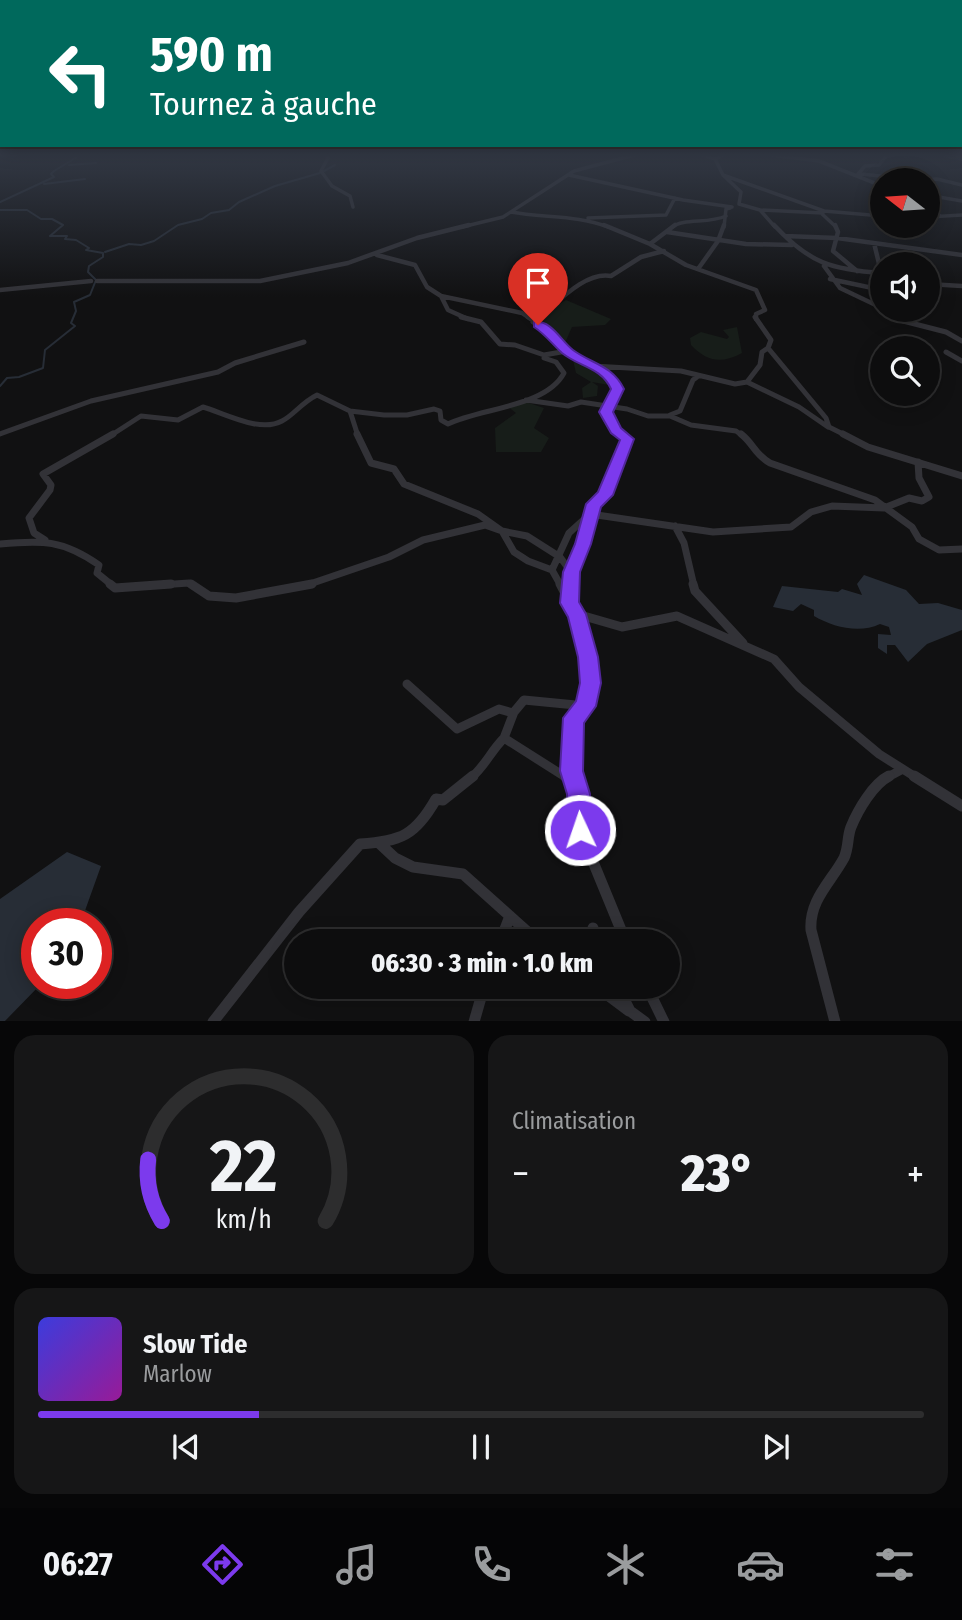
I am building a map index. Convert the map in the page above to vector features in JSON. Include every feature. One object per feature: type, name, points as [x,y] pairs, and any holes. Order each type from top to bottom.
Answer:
[{"type":"street","points":[[352,202],[353,207]]},
{"type":"street","points":[[0,290],[94,281],[260,281],[376,255],[417,238],[484,223],[527,202]]},
{"type":"street","points":[[511,212],[563,220],[666,215],[673,202]]},
{"type":"street","points":[[698,202],[760,210],[870,215]]},
{"type":"street","points":[[739,202],[745,208]]},
{"type":"street","points":[[795,202],[820,211],[838,225],[833,251],[858,272]]},
{"type":"street","points":[[698,269],[719,240],[725,228],[726,209],[732,207]]},
{"type":"street","points":[[760,210],[792,245],[824,266],[870,273]]},
{"type":"street","points":[[655,215],[683,221],[712,222],[726,216]]},
{"type":"street","points":[[940,216],[962,215]]},
{"type":"street","points":[[584,218],[650,244],[698,269],[757,289],[765,310],[756,314],[755,318],[771,340],[768,348],[762,352],[760,365],[747,383]]},
{"type":"street","points":[[650,244],[683,221]]},
{"type":"street","points":[[667,232],[765,246],[792,245]]},
{"type":"street","points":[[785,236],[837,238],[962,255]]},
{"type":"street","points":[[874,243],[876,252]]},
{"type":"street","points":[[533,322],[600,274],[611,276],[641,257],[664,251]]},
{"type":"street","points":[[376,255],[416,265],[423,274],[427,288],[441,296],[522,313],[552,333],[567,351],[604,370],[618,389],[607,408],[608,418],[616,430],[627,439],[615,465],[613,479],[605,495],[594,504],[590,514],[583,544],[571,572],[570,603]]},
{"type":"street","points":[[824,266],[830,279],[851,296],[870,303]]},
{"type":"street","points":[[830,279],[870,287]]},
{"type":"street","points":[[940,285],[962,286]]},
{"type":"street","points":[[45,540],[34,533],[29,519],[50,490],[51,485],[43,474],[141,416],[178,420],[203,407],[268,427],[285,420],[301,403],[317,395],[350,411],[407,415],[435,409],[440,411],[441,420],[448,424],[465,416],[526,400],[558,386],[563,381],[564,373],[556,362],[513,344],[497,341],[481,322],[457,316],[448,310],[441,296]]},
{"type":"street","points":[[907,322],[962,334]]},
{"type":"street","points":[[946,332],[962,341]]},
{"type":"street","points":[[0,435],[92,401],[124,396],[218,372],[235,363],[304,342]]},
{"type":"street","points":[[768,348],[826,418],[828,427]]},
{"type":"street","points":[[537,355],[550,357],[567,351]]},
{"type":"street","points":[[946,352],[962,361]]},
{"type":"street","points":[[593,366],[681,371],[735,384],[747,383],[799,407],[828,427],[868,447],[962,476]]},
{"type":"street","points":[[670,416],[680,411],[693,380],[697,377]]},
{"type":"street","points":[[526,400],[568,406],[581,402],[627,409],[648,416],[670,416],[691,425],[736,431],[750,441],[756,455],[770,463],[875,500],[912,527],[919,539],[939,550],[962,549]]},
{"type":"street","points":[[350,411],[355,431],[370,463],[394,469],[404,484],[478,514],[502,531],[506,545],[519,556],[529,563],[552,570],[577,614],[588,657],[590,683],[586,706],[574,718],[571,771],[578,794],[580,830],[621,929]]},
{"type":"street","points":[[590,514],[713,532],[791,527],[804,513],[817,508],[847,505],[884,508],[909,498],[922,501],[929,497],[919,478],[918,462]]},
{"type":"street","points":[[552,570],[569,533],[590,514]]},
{"type":"street","points":[[0,544],[45,540],[75,547],[99,565],[97,573],[115,588],[189,583],[209,596],[236,598],[318,583],[389,557],[423,540],[485,525],[527,536],[560,557],[571,572]]},
{"type":"street","points":[[675,526],[684,543],[695,591],[745,646]]},
{"type":"street","points":[[577,614],[622,627],[677,617],[775,659],[799,687],[901,770],[962,806]]},
{"type":"street","points":[[407,684],[457,729],[499,709],[513,713]]},
{"type":"street","points":[[213,1021],[299,912],[360,844],[397,842],[424,821],[436,799],[443,800],[484,767],[493,749],[504,738],[517,705],[524,700],[586,706]]},
{"type":"street","points":[[504,738],[562,773],[573,783]]},
{"type":"street","points":[[835,1021],[811,930],[810,916],[821,891],[846,852],[850,828],[879,781],[901,770]]},
{"type":"street","points":[[379,843],[395,858],[413,867],[463,874],[524,929]]},
{"type":"street","points":[[505,929],[510,916]]},
{"type":"street","points":[[474,1021],[480,999]]},
{"type":"street","points":[[614,999],[645,1021]]},
{"type":"street","points":[[624,999],[630,1011]]},
{"type":"street","points":[[653,999],[664,1021]]},
{"type":"shaded area","points":[[566,300],[611,319],[605,325],[572,327],[565,343],[554,332],[537,324],[543,321],[546,316],[544,313]]},
{"type":"shaded area","points":[[737,327],[742,353],[735,357],[715,360],[703,355],[691,345],[690,338],[701,332],[727,339],[729,337],[723,330]]},
{"type":"shaded area","points":[[573,360],[598,371],[609,385],[592,382],[598,386],[597,396],[583,398],[582,388],[591,382],[576,373]]},
{"type":"shaded area","points":[[526,402],[544,408],[534,428],[549,438],[541,452],[496,452],[495,428],[516,413],[507,406]]},
{"type":"shaded area","points":[[864,575],[906,590],[919,604],[938,603],[962,610],[962,630],[927,644],[908,662],[895,645],[887,645],[887,654],[878,648],[878,634],[891,635],[889,627],[880,624],[864,629],[846,628],[814,616],[814,610],[801,604],[793,611],[773,607],[782,586],[838,592],[842,589],[862,595],[857,584]]},
{"type":"shaded area","points":[[67,852],[101,866],[86,908],[21,908],[21,999],[26,999],[5,1021],[0,1021],[0,899]]},
{"type":"waterway","points":[[105,252],[129,244],[141,245],[154,241],[178,225],[202,219],[211,213],[229,210],[240,202]]},
{"type":"waterway","points":[[0,210],[27,210],[41,219],[52,219],[63,225],[50,236],[67,236],[65,239],[76,240],[89,248],[86,250],[103,253],[103,257],[89,266],[88,272],[96,280],[90,295],[74,302],[76,311],[71,323],[75,326],[45,350],[43,368],[19,377],[7,378],[0,386]]},
{"type":"route","points":[[538,325],[552,333],[575,357],[604,370],[613,380],[618,389],[606,412],[616,430],[627,439],[605,495],[594,504],[583,544],[571,572],[570,603],[577,614],[588,657],[590,683],[586,706],[574,718],[571,771],[578,794],[580,830]]}]
